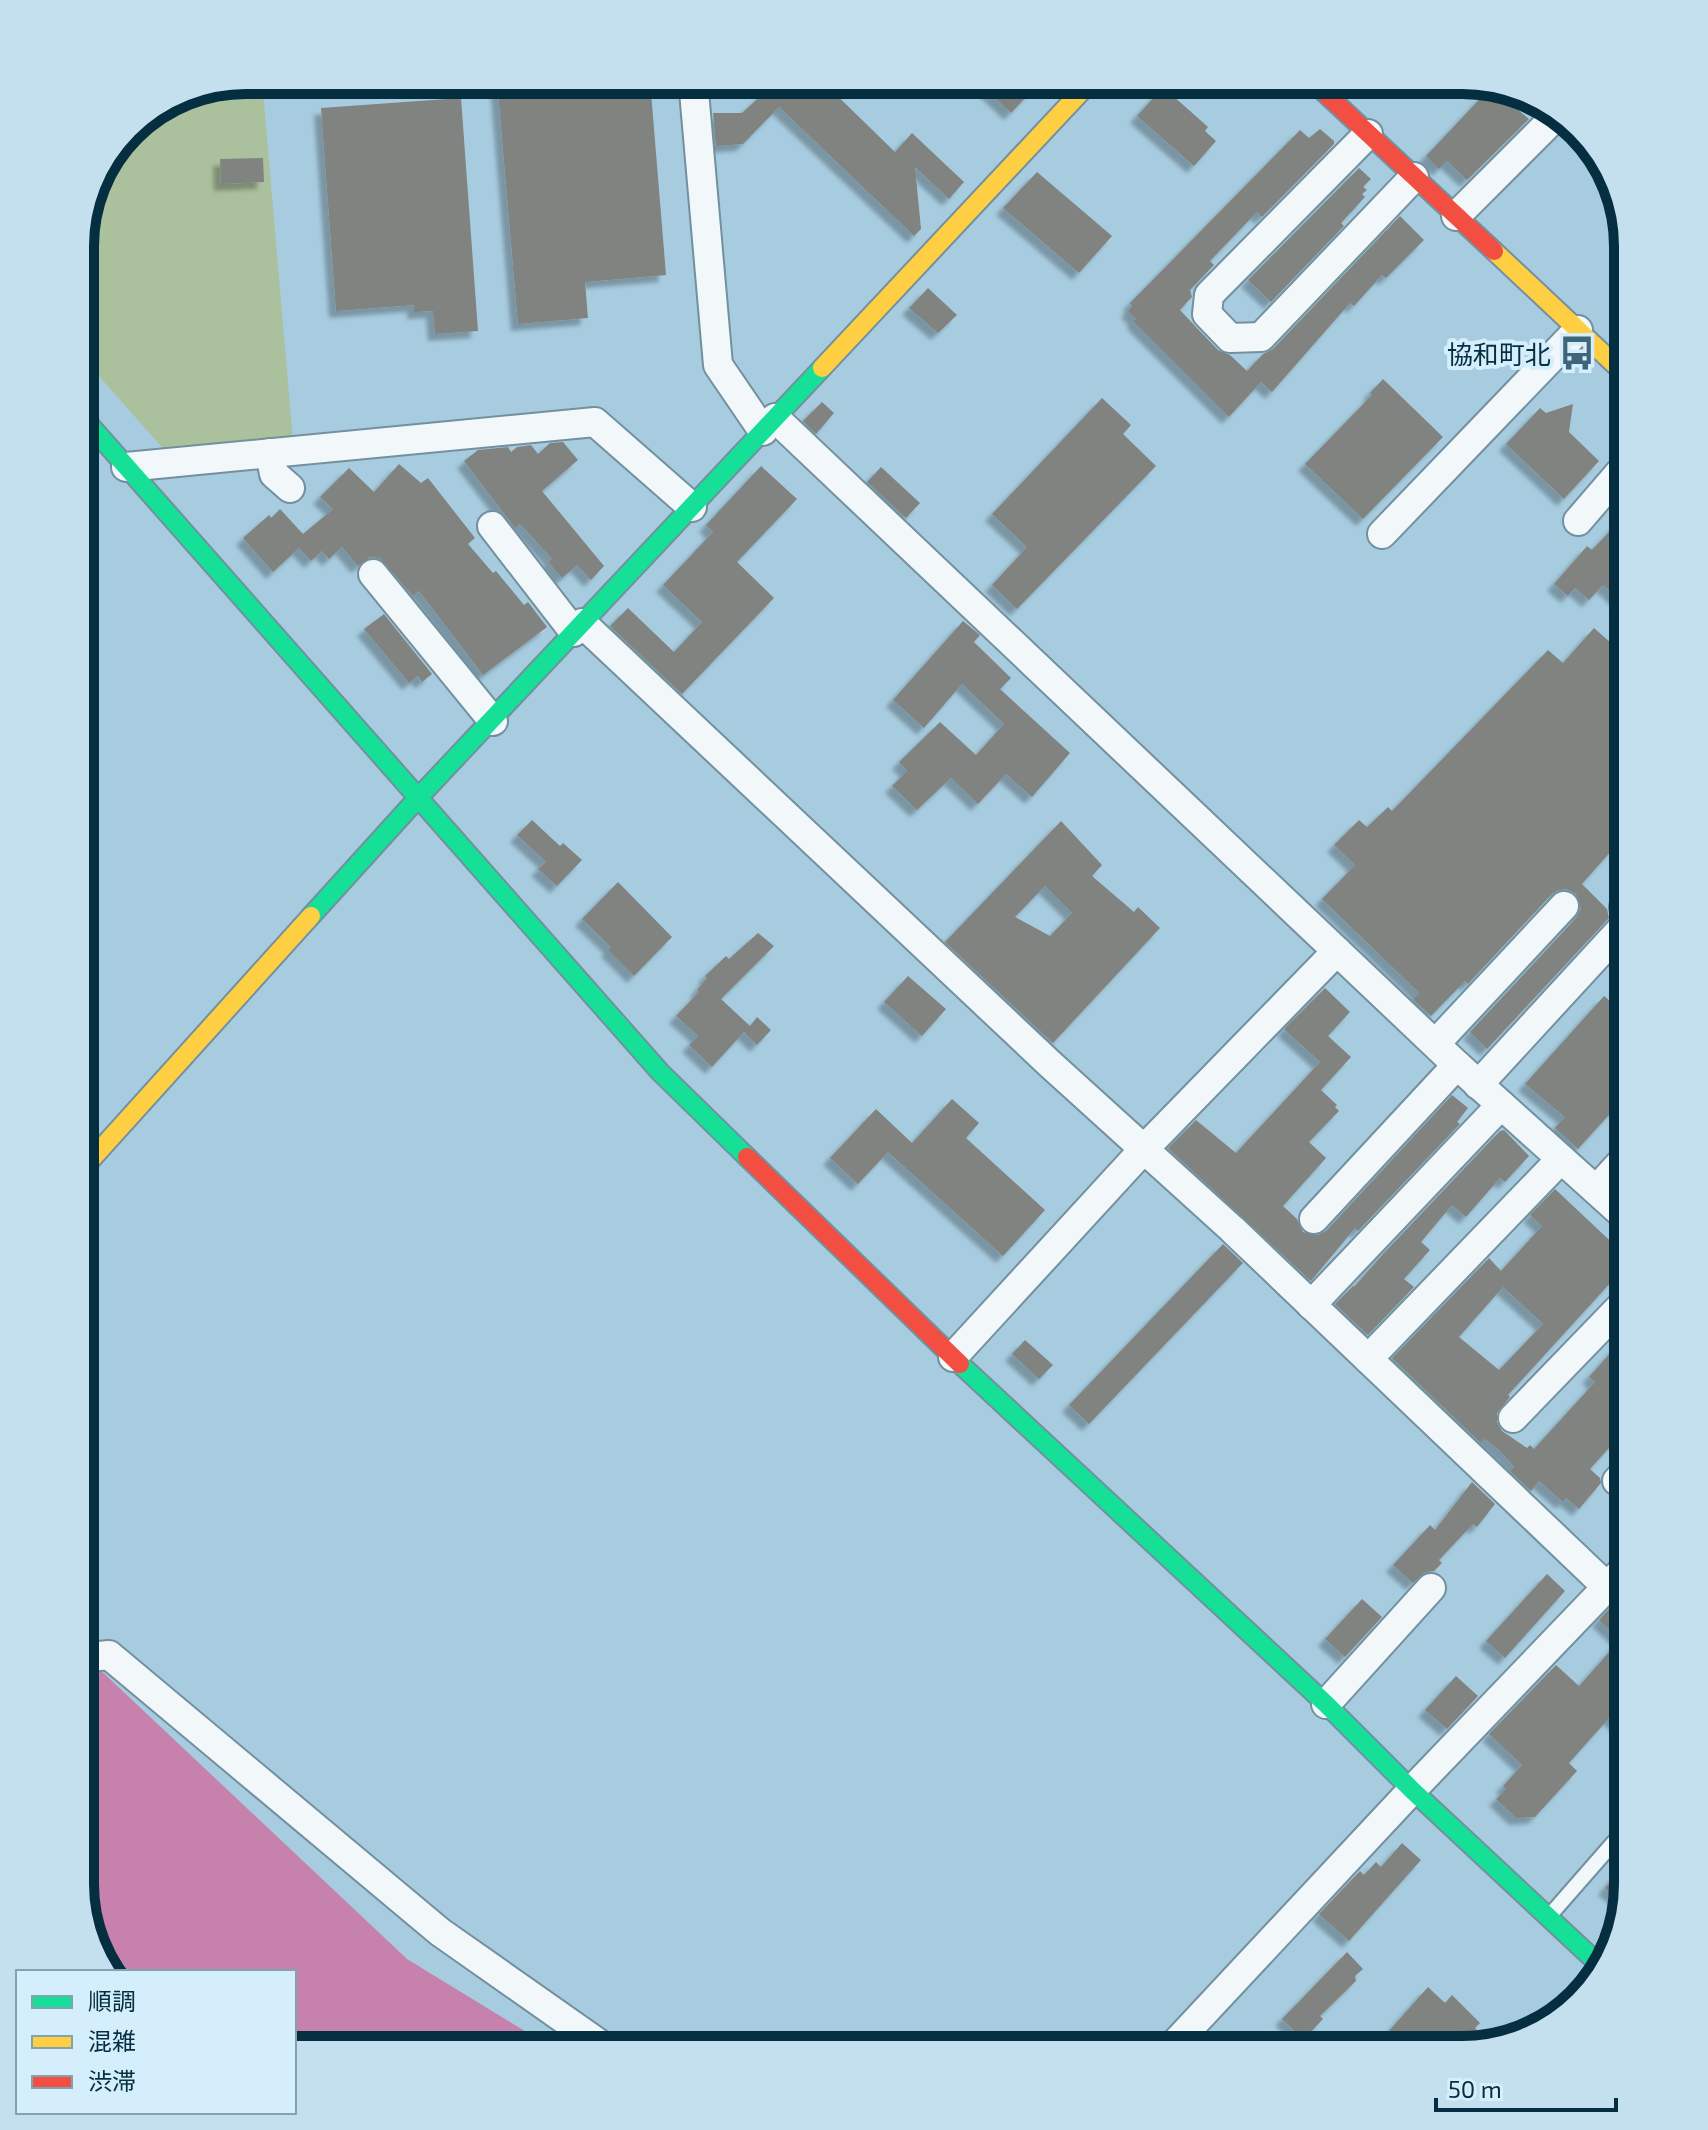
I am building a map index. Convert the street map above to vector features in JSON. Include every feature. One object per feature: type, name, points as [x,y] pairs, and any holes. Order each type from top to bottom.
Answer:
[{"type":"street","points":[[694,94],[718,365],[769,425],[1478,1085],[1614,1205]]},
{"type":"street","points":[[94,1157],[417,799],[1079,94]]},
{"type":"street","points":[[1330,94],[1368,134],[1614,362]]},
{"type":"street","points":[[1456,216],[1549,123]]},
{"type":"street","points":[[1368,134],[1209,295],[1207,314],[1230,338],[1261,337],[1414,177]]},
{"type":"street","points":[[1382,534],[1578,330]]},
{"type":"street","points":[[126,467],[595,422],[692,507]]},
{"type":"street","points":[[94,430],[660,1072],[953,1357],[1326,1704],[1548,1918],[1596,1957]]},
{"type":"street","points":[[270,453],[274,474],[290,488]]},
{"type":"street","points":[[1578,521],[1614,479]]},
{"type":"street","points":[[495,544],[578,627],[1144,1149],[1607,1587]]},
{"type":"street","points":[[373,574],[493,721]]},
{"type":"street","points":[[1436,1043],[1564,906]]},
{"type":"street","points":[[1478,1085],[1614,937]]},
{"type":"street","points":[[953,1357],[1144,1149],[1337,951]]},
{"type":"street","points":[[1314,1219],[1457,1065]]},
{"type":"street","points":[[1311,1305],[1501,1105]]},
{"type":"street","points":[[1368,1359],[1561,1159]]},
{"type":"street","points":[[1597,1189],[1614,1170]]},
{"type":"street","points":[[1513,1418],[1614,1313]]},
{"type":"street","points":[[1182,2036],[1614,1580]]},
{"type":"street","points":[[1326,1704],[1431,1588]]},
{"type":"street","points":[[94,1657],[109,1655],[440,1932],[588,2036]]},
{"type":"lane","points":[[1548,1918],[1614,1842]]},
{"type":"green space","points":[[263,94],[293,441],[169,455],[94,371],[94,236],[99,207],[125,153],[170,114],[216,97]]},
{"type":"shaded area","points":[[94,1665],[407,1959],[533,2036],[296,2036],[296,1970],[122,1970],[106,1942],[95,1904]]},
{"type":"building","points":[[498,94],[651,94],[666,275],[585,282],[588,318],[518,324]]},
{"type":"building","points":[[763,94],[835,94],[895,152],[912,133],[964,182],[949,199],[915,167],[921,229],[914,236],[779,107],[743,144],[716,146],[713,113],[742,113]]},
{"type":"building","points":[[991,94],[1029,94],[1011,113]]},
{"type":"building","points":[[1157,94],[1171,94],[1208,127],[1205,131],[1216,141],[1194,166],[1137,116]]},
{"type":"building","points":[[1483,96],[1520,106],[1517,109],[1529,119],[1467,180],[1447,161],[1439,169],[1426,156]]},
{"type":"building","points":[[461,98],[478,331],[435,334],[433,311],[414,312],[414,305],[336,311],[321,108]]},
{"type":"building","points":[[1320,129],[1334,144],[1262,217],[1257,212],[1210,261],[1214,265],[1190,290],[1192,297],[1180,310],[1218,350],[1230,355],[1247,371],[1263,354],[1273,349],[1400,216],[1424,240],[1386,278],[1382,275],[1354,306],[1350,303],[1272,392],[1261,382],[1229,417],[1133,321],[1136,319],[1128,311],[1132,306],[1130,303],[1300,130],[1309,138]]},
{"type":"building","points":[[263,158],[264,182],[221,184],[220,159]]},
{"type":"building","points":[[1359,168],[1371,179],[1363,187],[1367,190],[1362,194],[1365,197],[1341,223],[1344,226],[1271,302],[1248,280]]},
{"type":"building","points":[[1037,172],[1112,236],[1079,273],[1003,208]]},
{"type":"building","points":[[928,288],[957,315],[938,333],[909,308]]},
{"type":"building","points":[[1383,379],[1443,437],[1363,519],[1305,464],[1372,395],[1370,393]]},
{"type":"building","points":[[1102,398],[1131,425],[1123,434],[1156,466],[1017,609],[992,585],[1027,547],[992,514]]},
{"type":"building","points":[[822,402],[834,413],[816,434],[803,421]]},
{"type":"building","points":[[1573,404],[1569,432],[1599,461],[1564,499],[1506,444],[1540,408],[1546,413]]},
{"type":"building","points":[[563,442],[578,460],[542,491],[604,566],[591,580],[577,565],[562,578],[548,562],[552,559],[520,524],[515,528],[464,461],[478,450],[508,447],[511,452],[517,447],[531,445],[538,454],[550,443]]},
{"type":"building","points":[[399,464],[421,483],[428,478],[475,538],[468,544],[524,605],[528,602],[547,627],[483,675],[419,591],[413,596],[380,558],[370,557],[358,566],[342,547],[329,559],[322,551],[311,561],[299,548],[273,572],[243,538],[280,509],[303,534],[333,509],[320,497],[349,468],[374,492]]},
{"type":"building","points":[[761,466],[797,499],[737,562],[774,598],[682,694],[610,626],[628,608],[674,652],[702,622],[663,585],[713,532],[706,525]]},
{"type":"building","points":[[881,467],[920,503],[906,518],[867,482]]},
{"type":"building","points":[[1614,527],[1614,595],[1603,585],[1589,600],[1575,588],[1568,596],[1554,584],[1587,546],[1592,550]]},
{"type":"building","points":[[384,614],[432,674],[422,682],[418,676],[409,683],[364,629]]},
{"type":"building","points":[[963,621],[980,635],[974,642],[1011,678],[1000,689],[1070,753],[1032,797],[1006,774],[978,804],[951,778],[917,810],[892,786],[907,771],[899,762],[940,722],[976,755],[1004,724],[962,684],[924,728],[893,700]]},
{"type":"building","points":[[1594,628],[1614,646],[1614,848],[1582,884],[1607,909],[1609,918],[1487,1049],[1470,1032],[1576,918],[1581,909],[1576,894],[1567,889],[1552,894],[1468,984],[1465,981],[1431,1016],[1413,999],[1419,993],[1322,899],[1355,865],[1334,845],[1359,820],[1367,827],[1388,807],[1392,811],[1548,650],[1563,663]]},
{"type":"building","points":[[532,820],[560,846],[563,843],[582,860],[557,886],[538,869],[546,862],[517,835]]},
{"type":"building","points":[[1061,821],[1102,865],[1092,876],[1134,912],[1138,907],[1160,928],[1053,1043],[945,942]],"holes":[[[1045,886],[1072,913],[1050,936],[1015,917]]]},
{"type":"building","points":[[618,882],[672,937],[634,976],[608,950],[611,947],[582,919]]},
{"type":"building","points":[[758,933],[774,946],[721,999],[750,1026],[757,1017],[771,1030],[757,1045],[744,1032],[712,1067],[689,1045],[698,1036],[676,1016],[699,992],[697,990],[707,978],[705,976]]},
{"type":"building","points":[[908,976],[946,1009],[922,1036],[884,1002]]},
{"type":"building","points":[[1325,988],[1350,1012],[1328,1036],[1351,1057],[1321,1090],[1339,1111],[1309,1142],[1326,1158],[1283,1206],[1297,1219],[1303,1232],[1318,1235],[1326,1231],[1452,1095],[1468,1108],[1457,1122],[1460,1124],[1358,1231],[1355,1228],[1311,1281],[1168,1148],[1196,1120],[1236,1153],[1320,1062],[1284,1029]]},
{"type":"building","points":[[1604,996],[1614,1004],[1614,1109],[1578,1149],[1555,1128],[1565,1117],[1525,1084]]},
{"type":"building","points":[[952,1099],[979,1123],[966,1138],[1045,1210],[1003,1256],[888,1152],[858,1184],[830,1158],[876,1109],[912,1143]]},
{"type":"building","points":[[1504,1130],[1529,1156],[1505,1182],[1500,1178],[1466,1217],[1452,1205],[1421,1242],[1430,1250],[1404,1279],[1414,1287],[1368,1335],[1335,1304]]},
{"type":"building","points":[[1555,1189],[1614,1244],[1614,1279],[1508,1395],[1510,1397],[1497,1413],[1497,1422],[1502,1431],[1527,1448],[1530,1445],[1534,1449],[1595,1382],[1589,1377],[1614,1349],[1614,1442],[1590,1469],[1601,1483],[1579,1509],[1566,1498],[1563,1502],[1539,1481],[1531,1491],[1510,1471],[1514,1467],[1501,1452],[1485,1439],[1481,1443],[1392,1358],[1489,1258],[1501,1271],[1542,1226],[1530,1215]],"holes":[[[1503,1287],[1543,1324],[1499,1370],[1459,1337]]]},
{"type":"building","points":[[1223,1244],[1243,1263],[1089,1424],[1069,1405]]},
{"type":"building","points":[[1025,1340],[1053,1365],[1039,1379],[1012,1354]]},
{"type":"building","points":[[1472,1482],[1495,1504],[1477,1527],[1473,1524],[1439,1560],[1442,1563],[1434,1571],[1425,1572],[1413,1583],[1393,1565],[1430,1525],[1435,1530]]},
{"type":"building","points":[[1547,1574],[1565,1591],[1505,1658],[1486,1641]]},
{"type":"building","points":[[1362,1599],[1382,1617],[1345,1657],[1325,1639]]},
{"type":"building","points":[[1614,1604],[1614,1634],[1599,1620]]},
{"type":"building","points":[[1614,1647],[1614,1721],[1610,1717],[1569,1763],[1577,1771],[1535,1817],[1516,1818],[1496,1799],[1522,1765],[1489,1734],[1556,1665],[1579,1686]]},
{"type":"building","points":[[1456,1676],[1478,1696],[1447,1729],[1425,1710]]},
{"type":"building","points":[[1402,1843],[1421,1860],[1349,1941],[1319,1914],[1360,1871],[1364,1875],[1376,1862],[1381,1867]]},
{"type":"building","points":[[1614,1877],[1613,1895],[1605,1888]]},
{"type":"building","points":[[1347,1952],[1363,1969],[1355,1976],[1356,1981],[1320,2016],[1323,2019],[1308,2035],[1306,2032],[1300,2036],[1282,2019]]},
{"type":"building","points":[[1428,1987],[1445,2003],[1452,1995],[1480,2023],[1475,2028],[1482,2035],[1462,2036],[1384,2036]]},
{"type":"traffic: fast","points":[[311,916],[822,368]]},
{"type":"traffic: fast","points":[[94,430],[660,1072],[747,1157]]},
{"type":"traffic: fast","points":[[960,1364],[1326,1704],[1412,1790],[1594,1960]]},
{"type":"traffic: slow","points":[[822,368],[1079,94]]},
{"type":"traffic: slow","points":[[1494,251],[1614,364]]},
{"type":"traffic: slow","points":[[94,1156],[311,916]]},
{"type":"traffic: jam","points":[[1326,94],[1494,251]]},
{"type":"traffic: jam","points":[[747,1157],[960,1364]]},
{"type":"place","name":"協和町北","points":[[1577,353]]}]
